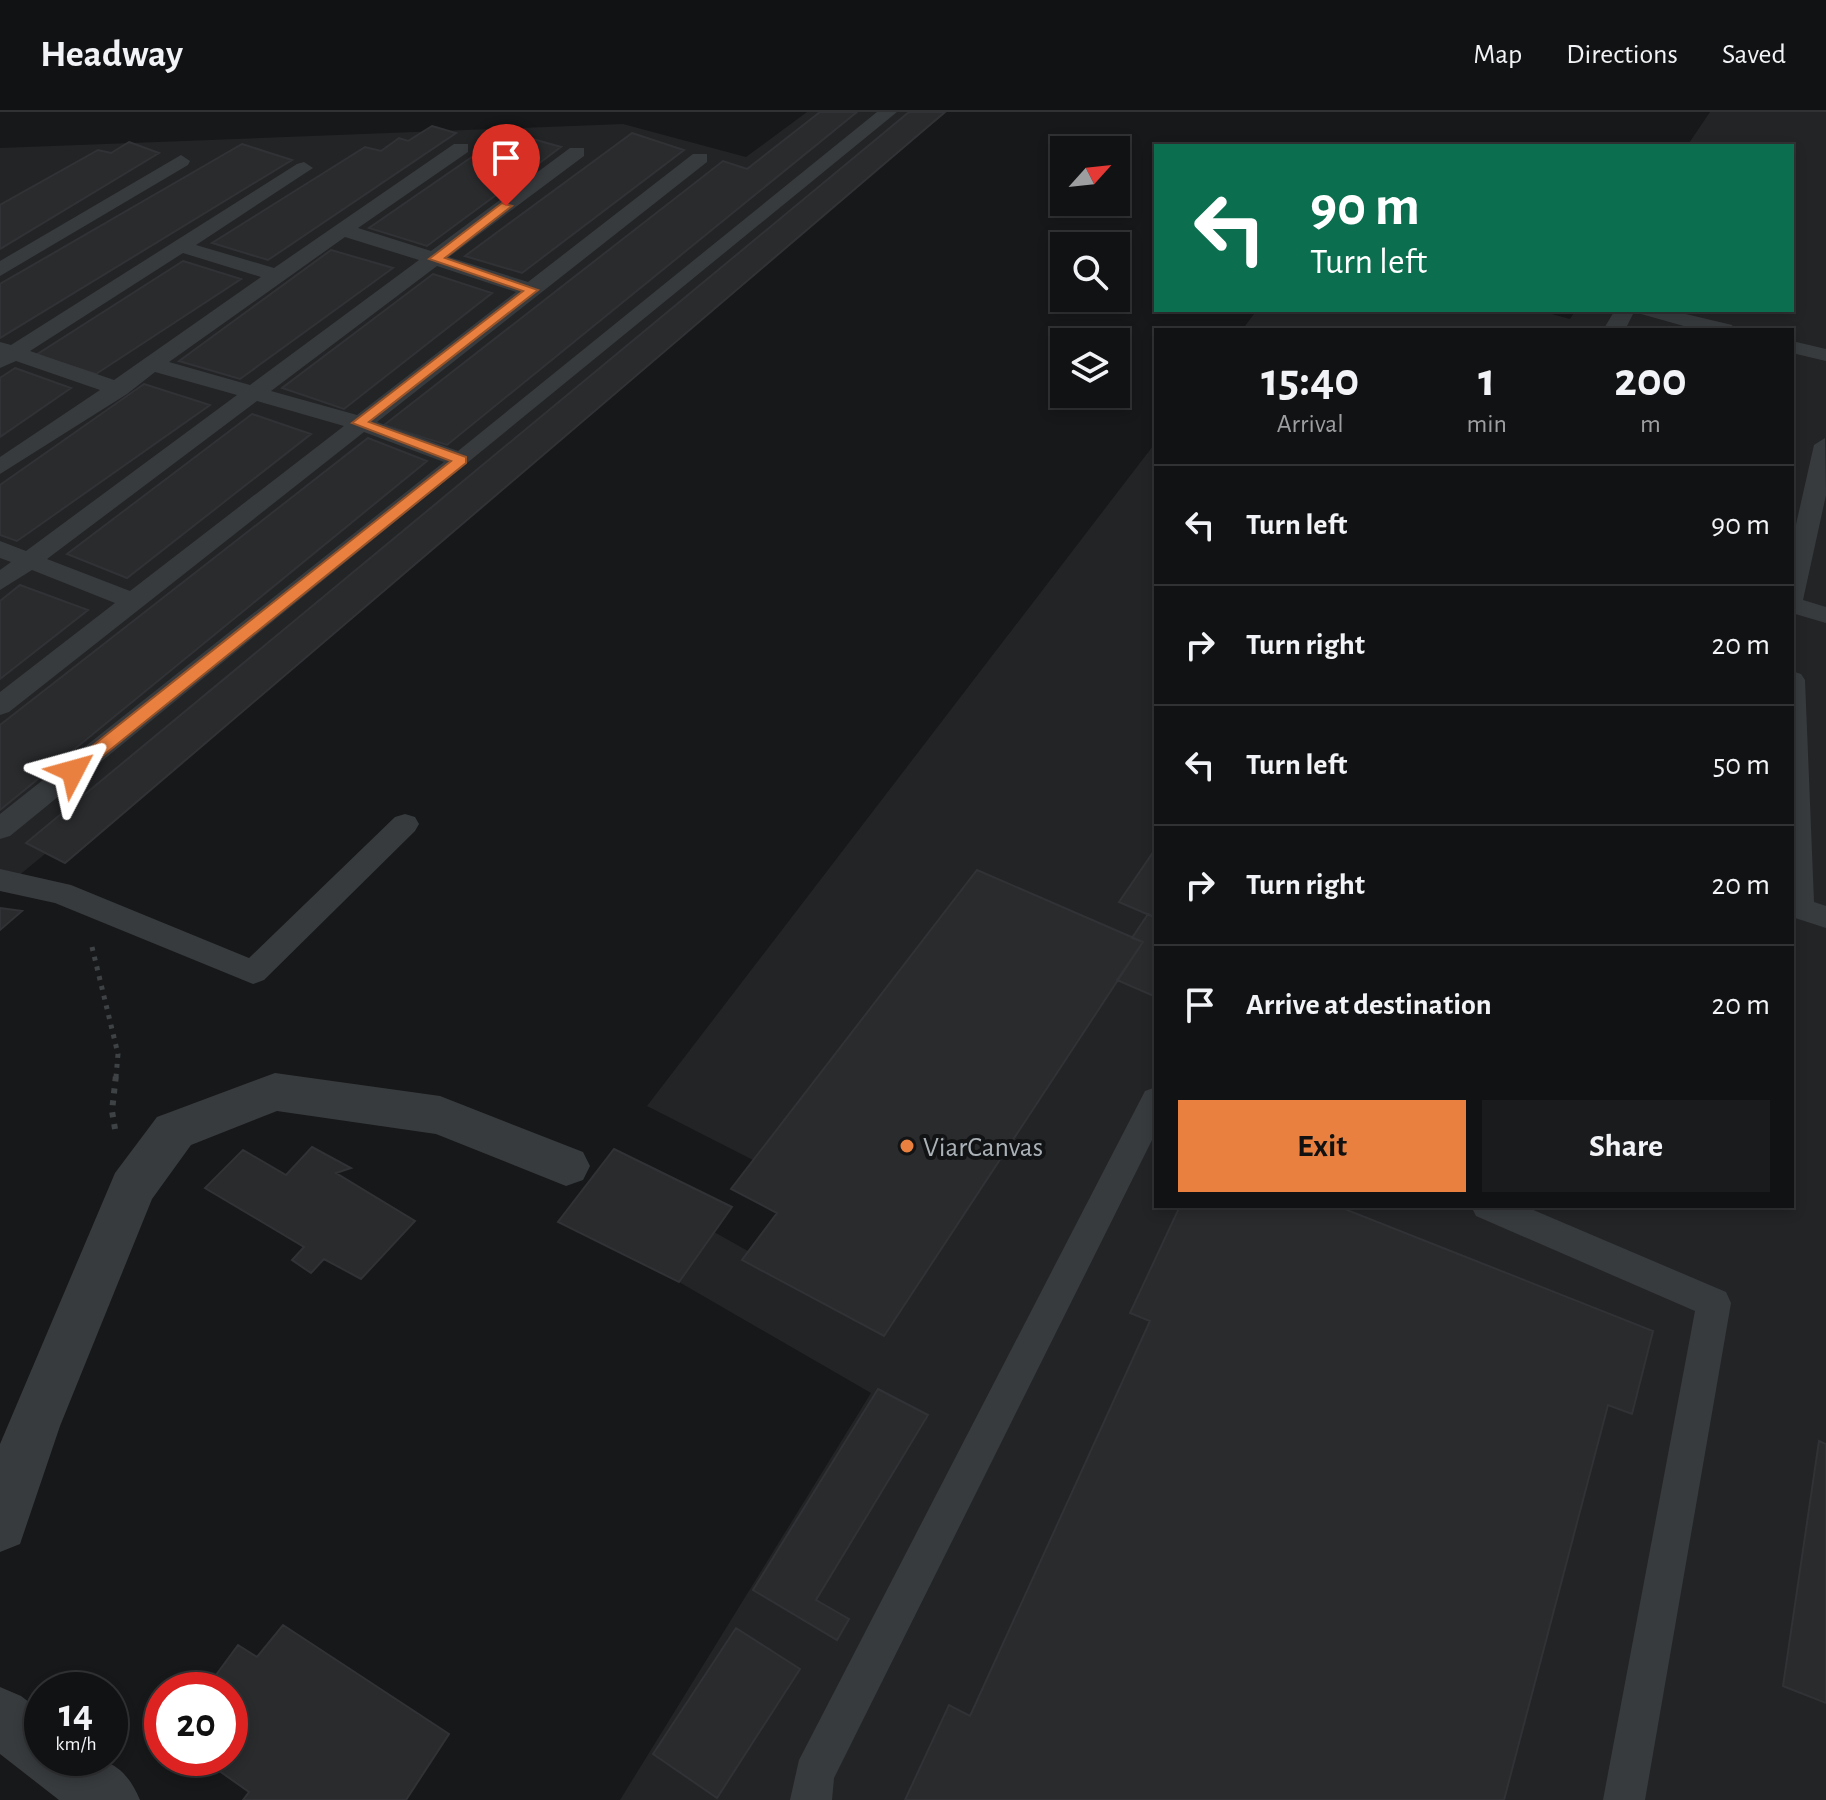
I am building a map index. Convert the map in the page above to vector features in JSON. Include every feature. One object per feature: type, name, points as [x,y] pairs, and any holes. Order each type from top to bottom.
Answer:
[{"type":"street","points":[[0,1525],[33,1426],[132,1188],[174,1131],[275,1092],[440,1115],[566,1166]]},
{"type":"street","points":[[0,1717],[24,1735]]},
{"type":"street","points":[[78,1776],[109,1800]]},
{"type":"lane","points":[[0,829],[461,460],[888,112]]},
{"type":"lane","points":[[0,467],[119,389],[275,275],[461,148]]},
{"type":"lane","points":[[0,582],[577,152]]},
{"type":"lane","points":[[0,706],[700,158]]},
{"type":"lane","points":[[0,270],[181,161]]},
{"type":"lane","points":[[5,354],[304,168]]},
{"type":"lane","points":[[341,229],[532,290]]},
{"type":"lane","points":[[180,246],[275,275]]},
{"type":"lane","points":[[1651,312],[1716,328]]},
{"type":"lane","points":[[1794,347],[1826,355]]},
{"type":"lane","points":[[5,354],[119,389]]},
{"type":"lane","points":[[152,364],[252,395],[359,423],[461,460]]},
{"type":"lane","points":[[1794,589],[1825,445]]},
{"type":"lane","points":[[0,549],[132,601]]},
{"type":"lane","points":[[1794,606],[1826,615]]},
{"type":"lane","points":[[1794,737],[1800,908],[1826,917]]},
{"type":"lane","points":[[0,880],[83,902],[253,972],[405,824]]},
{"type":"lane","points":[[811,1800],[814,1775],[1154,1104]]},
{"type":"lane","points":[[1493,1208],[1714,1303],[1624,1800]]},
{"type":"path","points":[[83,902],[118,1054],[112,1111],[117,1139]]},
{"type":"shaded area","points":[[807,112],[947,112],[0,891],[0,148],[623,124],[746,157]]},
{"type":"shaded area","points":[[1710,112],[1826,112],[1826,1800],[620,1800],[871,1393],[679,1282],[714,1232],[748,1251],[777,1213],[731,1189],[753,1160],[647,1106],[1154,445],[1154,1208],[1794,1208],[1794,328],[1244,328],[1256,312],[1544,312],[1570,319],[1575,312],[1794,312],[1794,144],[1688,144]]},
{"type":"building","points":[[820,112],[857,112],[447,445],[384,425],[723,161],[747,169]]},
{"type":"building","points":[[909,112],[945,112],[65,863],[26,843]]},
{"type":"building","points":[[432,126],[456,133],[268,260],[212,243],[365,147],[381,151],[399,138],[408,141]]},
{"type":"building","points":[[508,132],[561,147],[427,246],[369,228]]},
{"type":"building","points":[[632,133],[684,150],[522,273],[465,256]]},
{"type":"building","points":[[129,142],[159,153],[0,249],[0,205],[98,150],[111,153]]},
{"type":"building","points":[[242,144],[292,160],[0,338],[0,284]]},
{"type":"building","points":[[331,250],[393,268],[240,379],[179,361]]},
{"type":"building","points":[[183,261],[241,279],[96,374],[36,355]]},
{"type":"building","points":[[433,274],[492,293],[344,409],[282,388]]},
{"type":"building","points":[[15,368],[71,388],[0,437],[0,378]]},
{"type":"building","points":[[144,384],[210,405],[17,541],[0,535],[0,485]]},
{"type":"building","points":[[252,414],[311,434],[127,578],[67,554]]},
{"type":"building","points":[[368,438],[427,461],[0,810],[0,725]]},
{"type":"building","points":[[20,585],[88,610],[0,679],[0,601]]},
{"type":"building","points":[[1154,851],[1154,917],[1119,902]]},
{"type":"building","points":[[977,870],[1143,942],[884,1336],[742,1260],[777,1213],[731,1189]]},
{"type":"building","points":[[0,908],[22,911],[0,930]]},
{"type":"building","points":[[1148,914],[1154,917],[1154,996],[1117,980],[1143,942],[1132,938]]},
{"type":"building","points":[[312,1147],[351,1168],[336,1173],[415,1221],[361,1279],[324,1259],[311,1273],[292,1260],[304,1247],[205,1188],[243,1150],[286,1175]]},
{"type":"building","points":[[614,1149],[732,1207],[679,1282],[558,1222]]},
{"type":"building","points":[[1179,1208],[1342,1208],[1653,1331],[1632,1414],[1608,1405],[1504,1800],[905,1800],[949,1705],[970,1716],[1150,1321],[1130,1313]]},
{"type":"building","points":[[878,1389],[928,1415],[816,1600],[849,1619],[837,1640],[753,1590]]},
{"type":"building","points":[[1819,1441],[1826,1444],[1826,1703],[1783,1686]]},
{"type":"building","points":[[283,1625],[449,1734],[406,1800],[243,1800],[249,1792],[226,1776],[248,1776],[248,1672],[218,1672],[238,1645],[257,1657]]},
{"type":"building","points":[[736,1628],[800,1669],[717,1798],[653,1754]]},
{"type":"place","name":"ViarCanvas","points":[[907,1146]]},
{"type":"route","points":[[73,771],[461,460],[359,423],[532,290],[436,259],[506,206]]}]
